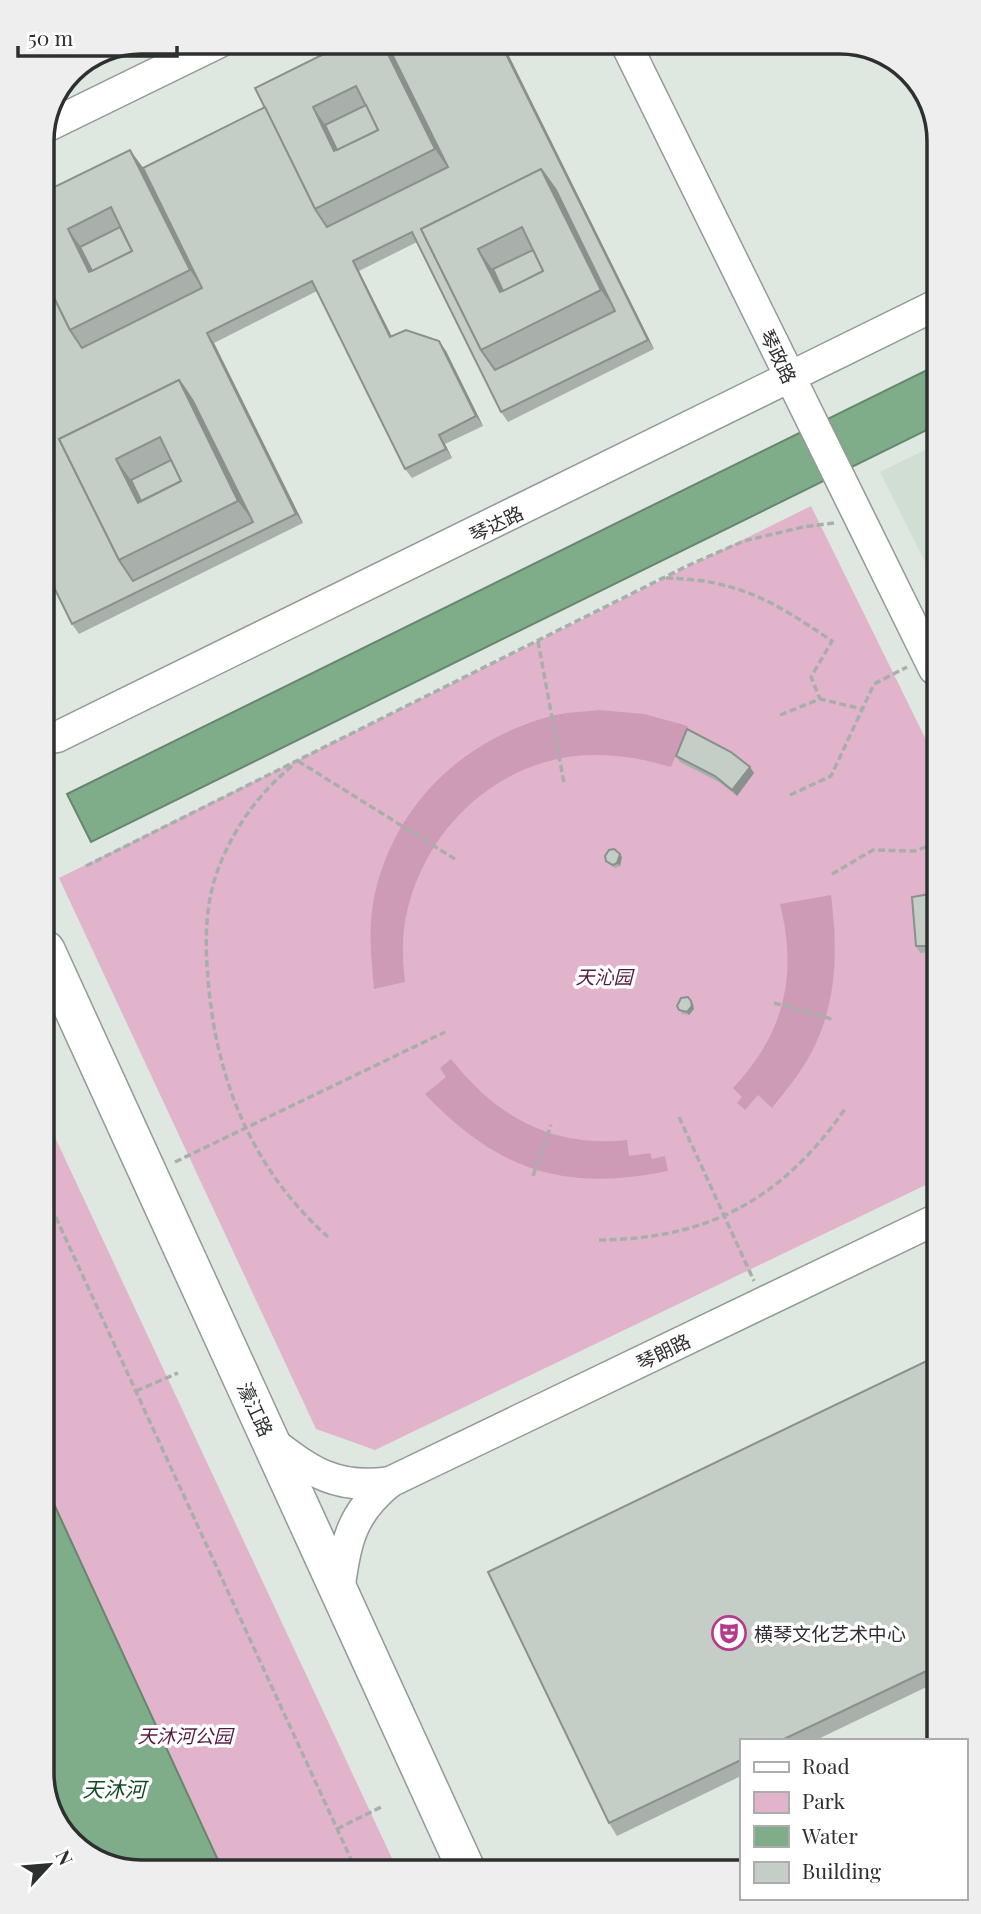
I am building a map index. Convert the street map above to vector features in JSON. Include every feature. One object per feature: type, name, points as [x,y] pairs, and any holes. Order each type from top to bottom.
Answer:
[{"type":"main road","name":"濠江路","points":[[54,967],[462,1860]]},
{"type":"main road","name":"濠江路","points":[[54,1024],[437,1860]]},
{"type":"street","points":[[56,122],[195,54]]},
{"type":"street","name":"琴政路","points":[[631,54],[927,655]]},
{"type":"street","name":"琴达路","points":[[54,740],[927,310]]},
{"type":"street","name":"琴朗路","points":[[390,1482],[927,1224]]},
{"type":"street","points":[[271,1441],[307,1468],[330,1479],[356,1485],[390,1482]]},
{"type":"street","points":[[339,1591],[350,1532],[367,1504],[390,1482]]},
{"type":"path","points":[[86,866],[538,640],[744,541],[803,527],[860,519]]},
{"type":"path","points":[[664,578],[715,582],[748,591],[793,614],[832,641],[811,677],[820,699]]},
{"type":"path","points":[[538,640],[564,783]]},
{"type":"path","points":[[790,795],[831,776],[874,684],[927,664]]},
{"type":"path","points":[[780,715],[820,699],[862,709]]},
{"type":"path","points":[[299,760],[456,859]]},
{"type":"path","points":[[299,760],[277,778],[253,804],[232,838],[215,879],[208,916],[206,957],[211,1019],[222,1069],[245,1128],[270,1173],[311,1222],[328,1237]]},
{"type":"path","points":[[832,874],[873,850],[914,851],[927,847]]},
{"type":"path","points":[[775,1003],[832,1020]]},
{"type":"path","points":[[149,1175],[445,1032]]},
{"type":"path","points":[[599,1240],[662,1236],[723,1217],[752,1201],[788,1175],[826,1136],[845,1109]]},
{"type":"path","points":[[679,1117],[764,1302]]},
{"type":"path","points":[[533,1176],[551,1125]]},
{"type":"path","points":[[54,1213],[351,1860]]},
{"type":"path","points":[[136,1391],[178,1373]]},
{"type":"path","points":[[337,1829],[382,1807]]},
{"type":"shaded area","points":[[927,449],[927,566],[880,472]]},
{"type":"shaded area","points":[[599,710],[644,714],[688,726],[671,767],[616,756],[561,758],[527,768],[496,784],[469,806],[445,831],[426,861],[412,894],[404,929],[405,982],[374,989],[371,932],[374,898],[383,865],[397,834],[415,806],[436,782],[461,760],[488,742],[551,716]]},
{"type":"shaded area","points":[[831,895],[834,965],[828,1009],[821,1031],[799,1073],[772,1108],[758,1095],[745,1110],[737,1103],[742,1097],[733,1088],[764,1047],[775,1025],[786,980],[785,930],[780,904]]},
{"type":"shaded area","points":[[451,1059],[487,1097],[528,1124],[574,1139],[627,1140],[629,1156],[650,1153],[652,1159],[665,1156],[668,1171],[596,1179],[535,1169],[507,1158],[452,1120],[425,1094],[446,1077],[440,1068]]},
{"type":"green space","name":"天沁园","points":[[811,506],[927,742],[927,1184],[375,1450],[316,1429],[59,878]]},
{"type":"green space","name":"天沐河公园","points":[[54,1135],[393,1860],[124,1858],[103,1851],[84,1838],[84,1830],[76,1830],[61,1806],[54,1772]]},
{"type":"water","points":[[927,370],[927,430],[91,842],[67,794]]},
{"type":"water","name":"天沐河","points":[[54,1504],[218,1860],[136,1860],[103,1851],[84,1838],[84,1830],[76,1830],[69,1821],[56,1790]]},
{"type":"building","points":[[324,54],[388,54],[435,149],[315,209],[255,88]],"holes":[[[356,86],[378,130],[334,151],[313,107]]]},
{"type":"building","points":[[392,54],[506,54],[648,340],[501,412],[412,232],[353,261],[390,337],[406,330],[439,341],[476,416],[439,435],[446,449],[405,469],[312,281],[207,333],[296,514],[72,624],[54,587],[54,297],[82,348],[202,288],[143,168],[265,107],[315,209],[327,227],[448,167]],"holes":[[[541,169],[556,190],[615,311],[495,370],[481,350],[421,229]],[[179,380],[193,401],[253,522],[133,581],[119,560],[59,439]]]},
{"type":"building","points":[[366,105],[378,130],[337,150],[325,125]]},
{"type":"building","points":[[130,150],[190,270],[70,330],[54,297],[54,187]],"holes":[[[111,207],[132,251],[89,272],[68,229]]]},
{"type":"building","points":[[541,169],[601,290],[481,350],[421,229]],"holes":[[[522,227],[543,271],[500,292],[478,249]]]},
{"type":"building","points":[[120,227],[132,251],[92,271],[80,247]]},
{"type":"building","points":[[533,250],[543,271],[503,291],[493,269]]},
{"type":"building","points":[[179,380],[238,501],[119,560],[59,439]],"holes":[[[160,437],[181,481],[138,503],[116,459]]]},
{"type":"building","points":[[171,460],[181,481],[141,501],[131,480]]},
{"type":"building","points":[[687,729],[731,752],[750,767],[732,790],[715,776],[676,756]]},
{"type":"building","points":[[614,849],[620,854],[617,863],[613,865],[606,861],[605,856],[609,850]]},
{"type":"building","points":[[927,894],[927,946],[916,946],[912,897]]},
{"type":"building","points":[[688,997],[692,1006],[687,1012],[679,1010],[677,1006],[681,998]]},
{"type":"building","name":"横琴文化艺术中心","points":[[927,1361],[927,1671],[784,1739],[740,1739],[740,1760],[609,1823],[488,1572]]},
{"type":"place","name":"横琴文化艺术中心","points":[[729,1633]]}]
